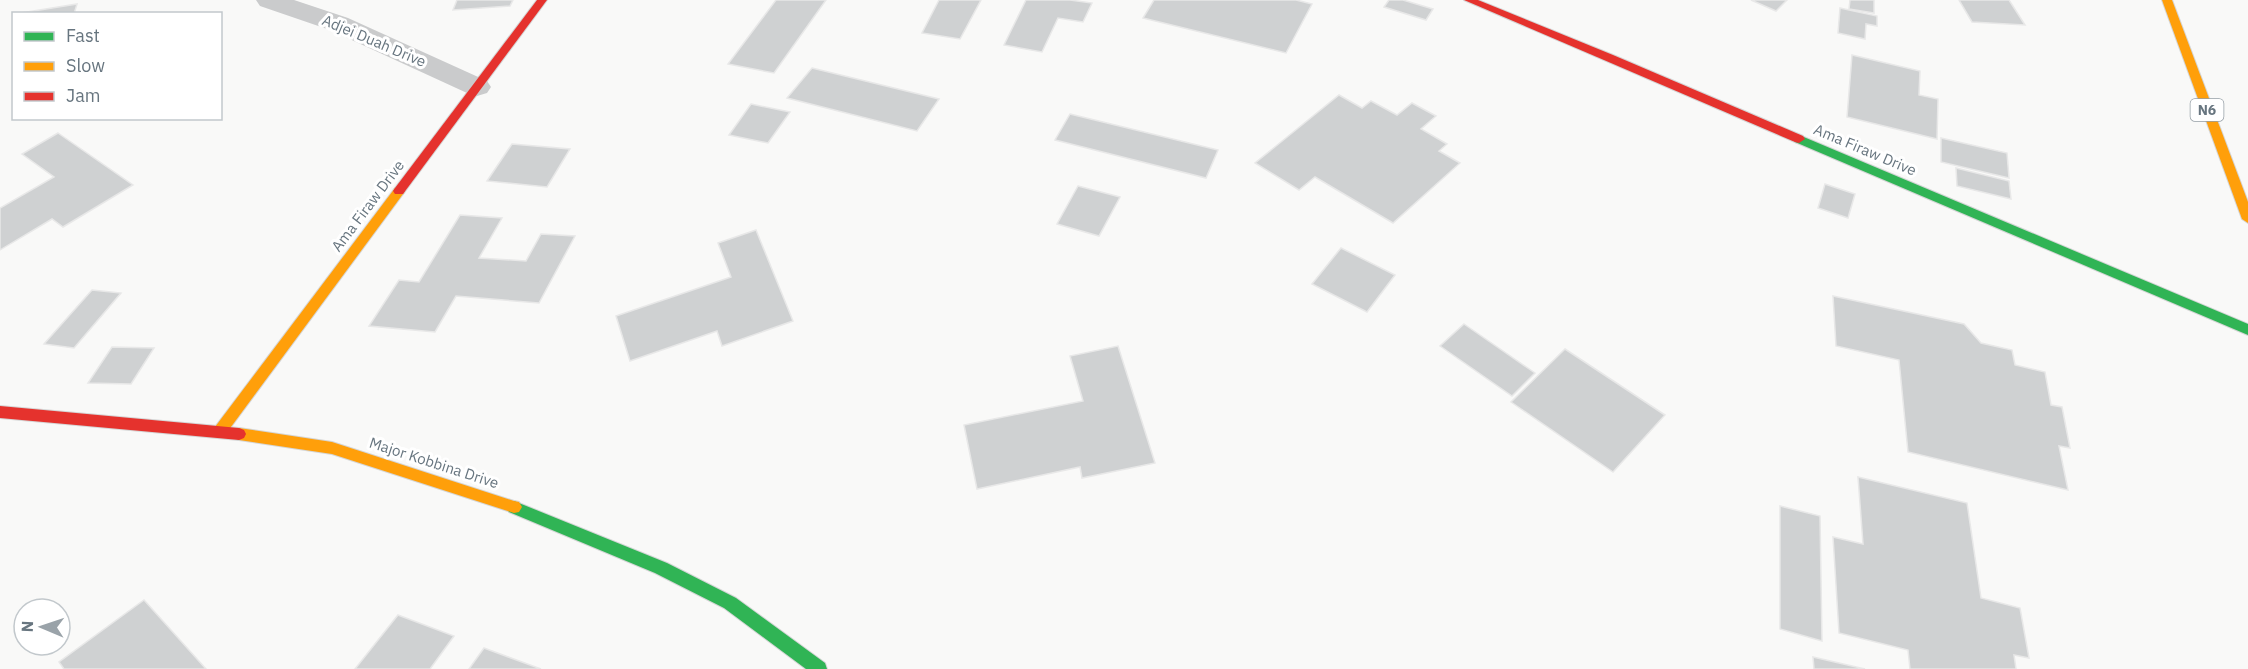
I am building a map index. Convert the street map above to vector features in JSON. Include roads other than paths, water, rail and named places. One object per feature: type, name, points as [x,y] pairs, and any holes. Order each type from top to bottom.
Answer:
[{"type":"main road","name":"Ama Firaw Drive","points":[[220,431],[542,0]]},
{"type":"main road","name":"Ama Firaw Drive","points":[[1469,0],[1609,57],[1903,185],[2248,330]]},
{"type":"main road","name":"N6","points":[[2167,0],[2248,219]]},
{"type":"main road","name":"Major Kobbina Drive","points":[[5,416],[220,431],[332,448],[502,502],[661,568],[730,603],[819,669]]},
{"type":"street","name":"Adjei Duah Drive","points":[[269,0],[339,24],[477,87]]}]
